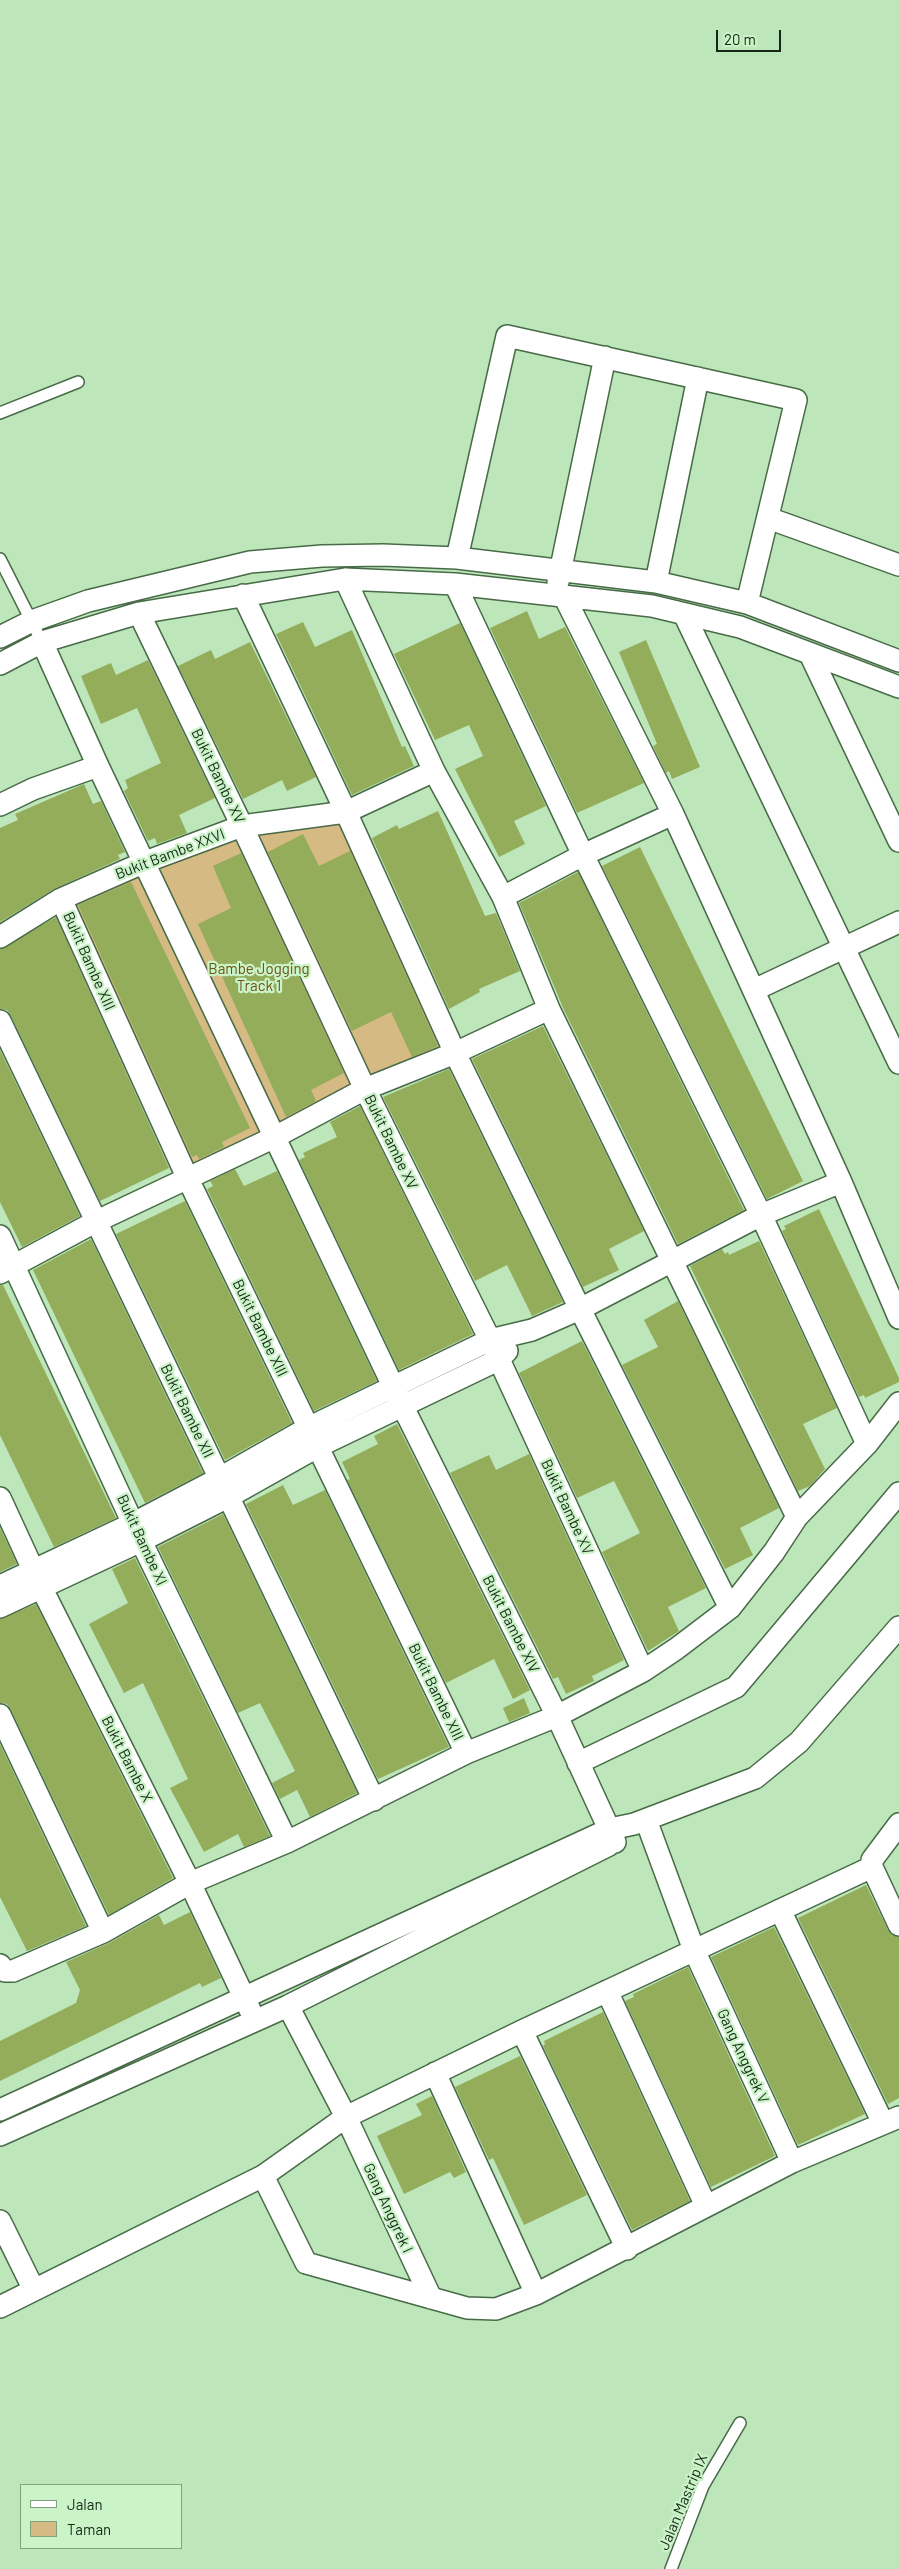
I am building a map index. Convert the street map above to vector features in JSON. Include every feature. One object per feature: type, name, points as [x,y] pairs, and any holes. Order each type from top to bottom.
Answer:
[{"type":"street","points":[[457,558],[507,336],[796,400],[747,603]]},
{"type":"street","points":[[605,357],[561,570],[560,595],[673,814],[841,1182],[899,1318]]},
{"type":"street","points":[[656,582],[698,378]]},
{"type":"street","points":[[768,518],[899,565]]},
{"type":"street","points":[[0,638],[32,622],[88,601],[250,562],[322,556],[382,555],[457,558],[656,582],[747,603],[899,661]]},
{"type":"street","points":[[345,579],[434,771],[503,897],[548,1009],[797,1517]]},
{"type":"street","points":[[0,664],[42,642],[139,613],[345,579],[455,584],[652,606],[740,627],[899,687]]},
{"type":"street","points":[[455,584],[583,855],[761,1216],[868,1444]]},
{"type":"street","points":[[243,595],[346,812],[455,1053],[580,1310],[730,1608]]},
{"type":"street","name":"Bukit Bambe XV","points":[[139,613],[242,826],[365,1089],[494,1350],[644,1671]]},
{"type":"street","points":[[684,614],[899,1063]]},
{"type":"street","name":"Bukit Bambe XIV","points":[[42,642],[98,766],[403,1407],[557,1716],[612,1836]]},
{"type":"street","points":[[810,654],[899,841]]},
{"type":"street","points":[[0,806],[33,789],[98,766]]},
{"type":"street","name":"Bukit Bambe XXVI","points":[[0,937],[61,899],[145,862],[242,826],[346,812],[434,771]]},
{"type":"street","points":[[503,897],[583,855],[673,814]]},
{"type":"street","name":"Bukit Bambe XIII","points":[[61,899],[187,1177],[466,1753]]},
{"type":"street","points":[[754,990],[899,922]]},
{"type":"street","points":[[7,1269],[95,1222],[275,1137],[365,1089],[455,1053],[548,1009]]},
{"type":"street","name":"Bukit Bambe XII","points":[[0,1021],[374,1800]]},
{"type":"street","points":[[0,1607],[37,1579],[138,1532],[224,1488],[403,1407],[494,1350],[532,1330],[580,1310],[761,1216],[841,1182]]},
{"type":"street","name":"Bukit Bambe XI","points":[[0,1236],[7,1269],[138,1532],[287,1842]]},
{"type":"street","points":[[224,1488],[308,1428],[395,1388],[494,1350]]},
{"type":"street","points":[[0,1965],[5,1971],[13,1971],[103,1932],[190,1883],[287,1842],[466,1753],[557,1716],[644,1671],[676,1650],[730,1608],[774,1552],[797,1517],[868,1444],[899,1403]]},
{"type":"street","points":[[578,1763],[736,1687],[899,1493]]},
{"type":"street","name":"Bukit Bambe X","points":[[0,1498],[37,1579],[190,1883],[254,2019]]},
{"type":"street","points":[[0,1586],[37,1579]]},
{"type":"street","points":[[0,2135],[254,2019],[288,2006],[640,1822],[755,1778],[799,1742],[899,1626]]},
{"type":"street","points":[[0,1715],[103,1932]]},
{"type":"street","name":"Gang Anggrek V","points":[[640,1822],[694,1950],[792,2162]]},
{"type":"street","points":[[899,1824],[872,1860],[872,1867],[899,1925]]},
{"type":"street","points":[[0,2110],[244,1998],[612,1836]]},
{"type":"street","points":[[0,2307],[263,2176],[346,2117],[522,2030],[872,1867]]},
{"type":"street","points":[[263,2176],[306,2263],[431,2298],[483,2310],[496,2309],[536,2294],[627,2249],[792,2162],[891,2120],[780,1910]]},
{"type":"street","points":[[607,1991],[706,2206]]},
{"type":"street","name":"Gang Anggrek I","points":[[288,2006],[346,2117],[431,2298]]},
{"type":"street","points":[[522,2030],[627,2249]]},
{"type":"street","points":[[435,2073],[536,2294]]},
{"type":"street","points":[[0,2221],[34,2290]]},
{"type":"lane","points":[[0,413],[78,382]]},
{"type":"lane","points":[[0,559],[42,642]]},
{"type":"lane","name":"Jalan Mastrip IX","points":[[671,2569],[703,2486],[740,2423]]},
{"type":"green space","name":"Bambe Jogging Track 1","points":[[346,812],[455,1053],[187,1177],[61,899],[145,862]]},
{"type":"building","points":[[527,611],[539,639],[565,627],[644,783],[577,813],[490,628]]},
{"type":"building","points":[[303,622],[315,647],[352,630],[402,747],[405,746],[414,766],[352,795],[276,634]]},
{"type":"building","points":[[460,623],[546,806],[514,821],[525,844],[499,857],[455,769],[483,756],[469,725],[435,740],[394,654]]},
{"type":"building","points":[[646,640],[700,767],[672,779],[669,771],[666,773],[653,746],[657,744],[619,652]]},
{"type":"building","points":[[250,642],[316,777],[287,791],[282,780],[243,799],[178,666],[211,650],[215,659]]},
{"type":"building","points":[[148,660],[215,798],[179,815],[187,833],[157,844],[155,838],[148,841],[124,791],[128,788],[125,780],[161,763],[137,708],[101,724],[81,676],[111,663],[116,675]]},
{"type":"building","points":[[84,784],[93,804],[101,801],[125,852],[118,855],[120,859],[56,888],[0,922],[0,828],[18,820],[15,814]]},
{"type":"building","points":[[438,811],[485,916],[496,913],[520,971],[479,989],[480,992],[449,1009],[372,838],[397,825],[399,829]]},
{"type":"building","points":[[303,834],[319,866],[350,851],[438,1046],[412,1057],[391,1012],[352,1031],[268,852]]},
{"type":"building","points":[[640,847],[803,1181],[767,1199],[602,866]]},
{"type":"building","points":[[241,853],[344,1073],[311,1090],[316,1101],[286,1117],[198,924],[231,908],[213,866]]},
{"type":"building","points":[[578,872],[744,1210],[678,1244],[564,1010],[519,903]]},
{"type":"building","points":[[131,882],[250,1128],[222,1142],[224,1147],[199,1159],[197,1155],[192,1157],[78,905]]},
{"type":"building","points":[[56,917],[169,1168],[100,1201],[11,1016],[7,1010],[0,1009],[0,949]]},
{"type":"building","points":[[543,1026],[644,1231],[609,1249],[619,1270],[583,1287],[472,1059]]},
{"type":"building","points":[[0,1050],[80,1216],[22,1247],[0,1202]]},
{"type":"building","points":[[449,1069],[563,1302],[532,1316],[507,1265],[475,1281],[383,1097]]},
{"type":"building","points":[[360,1106],[473,1334],[399,1370],[299,1160],[305,1157],[303,1153],[337,1137],[330,1122]]},
{"type":"building","points":[[235,1169],[244,1186],[277,1171],[377,1381],[314,1411],[207,1189],[213,1186],[210,1181]]},
{"type":"building","points":[[185,1201],[292,1423],[225,1460],[116,1234]]},
{"type":"building","points":[[819,1209],[899,1378],[899,1382],[865,1398],[864,1395],[859,1397],[782,1231],[786,1229],[784,1226]]},
{"type":"building","points":[[91,1239],[203,1473],[145,1503],[33,1270]]},
{"type":"building","points":[[759,1241],[837,1408],[803,1424],[825,1469],[810,1486],[798,1491],[690,1266],[722,1249],[725,1254],[728,1252],[729,1255]]},
{"type":"building","points":[[0,1285],[3,1285],[116,1518],[54,1547],[0,1435]]},
{"type":"building","points":[[678,1301],[779,1508],[740,1528],[753,1555],[725,1569],[622,1365],[658,1347],[644,1320]]},
{"type":"building","points":[[582,1341],[706,1588],[668,1607],[679,1631],[648,1651],[602,1552],[640,1533],[614,1481],[577,1498],[519,1373]]},
{"type":"building","points":[[397,1424],[530,1690],[513,1699],[494,1659],[446,1683],[347,1480],[350,1479],[342,1462],[378,1444],[374,1436]]},
{"type":"building","points":[[529,1454],[624,1660],[592,1676],[594,1681],[566,1694],[558,1677],[553,1679],[450,1473],[489,1455],[496,1470]]},
{"type":"building","points":[[283,1485],[293,1505],[325,1490],[449,1747],[378,1779],[246,1504]]},
{"type":"building","points":[[223,1514],[357,1793],[310,1817],[297,1790],[280,1799],[272,1783],[295,1771],[260,1703],[238,1713],[158,1547]]},
{"type":"building","points":[[0,1528],[17,1564],[0,1572]]},
{"type":"building","points":[[135,1558],[270,1836],[244,1847],[238,1834],[204,1852],[170,1788],[188,1779],[143,1683],[124,1693],[89,1624],[128,1603],[112,1569]]},
{"type":"building","points":[[36,1604],[173,1878],[109,1915],[11,1710],[7,1704],[0,1703],[0,1619]]},
{"type":"building","points":[[524,1698],[530,1713],[509,1722],[503,1708]]},
{"type":"building","points":[[0,1744],[86,1926],[27,1951],[0,1897]]},
{"type":"building","points":[[866,1885],[888,1930],[892,1935],[899,1937],[899,2098],[888,2104],[798,1918]]},
{"type":"building","points":[[190,1912],[221,1978],[202,1987],[200,1983],[0,2081],[0,2041],[76,2003],[80,1990],[66,1962],[109,1943],[159,1915],[164,1925]]},
{"type":"building","points":[[774,1927],[865,2114],[798,2145],[711,1957]]},
{"type":"building","points":[[688,1967],[775,2156],[711,2187],[625,2001],[634,1997],[633,1994]]},
{"type":"building","points":[[603,2012],[690,2201],[632,2230],[543,2046],[545,2044],[544,2041]]},
{"type":"building","points":[[520,2056],[587,2195],[524,2225],[493,2158],[489,2160],[455,2087]]},
{"type":"building","points":[[432,2096],[466,2172],[454,2178],[450,2172],[404,2194],[377,2136],[422,2115],[416,2104]]}]
